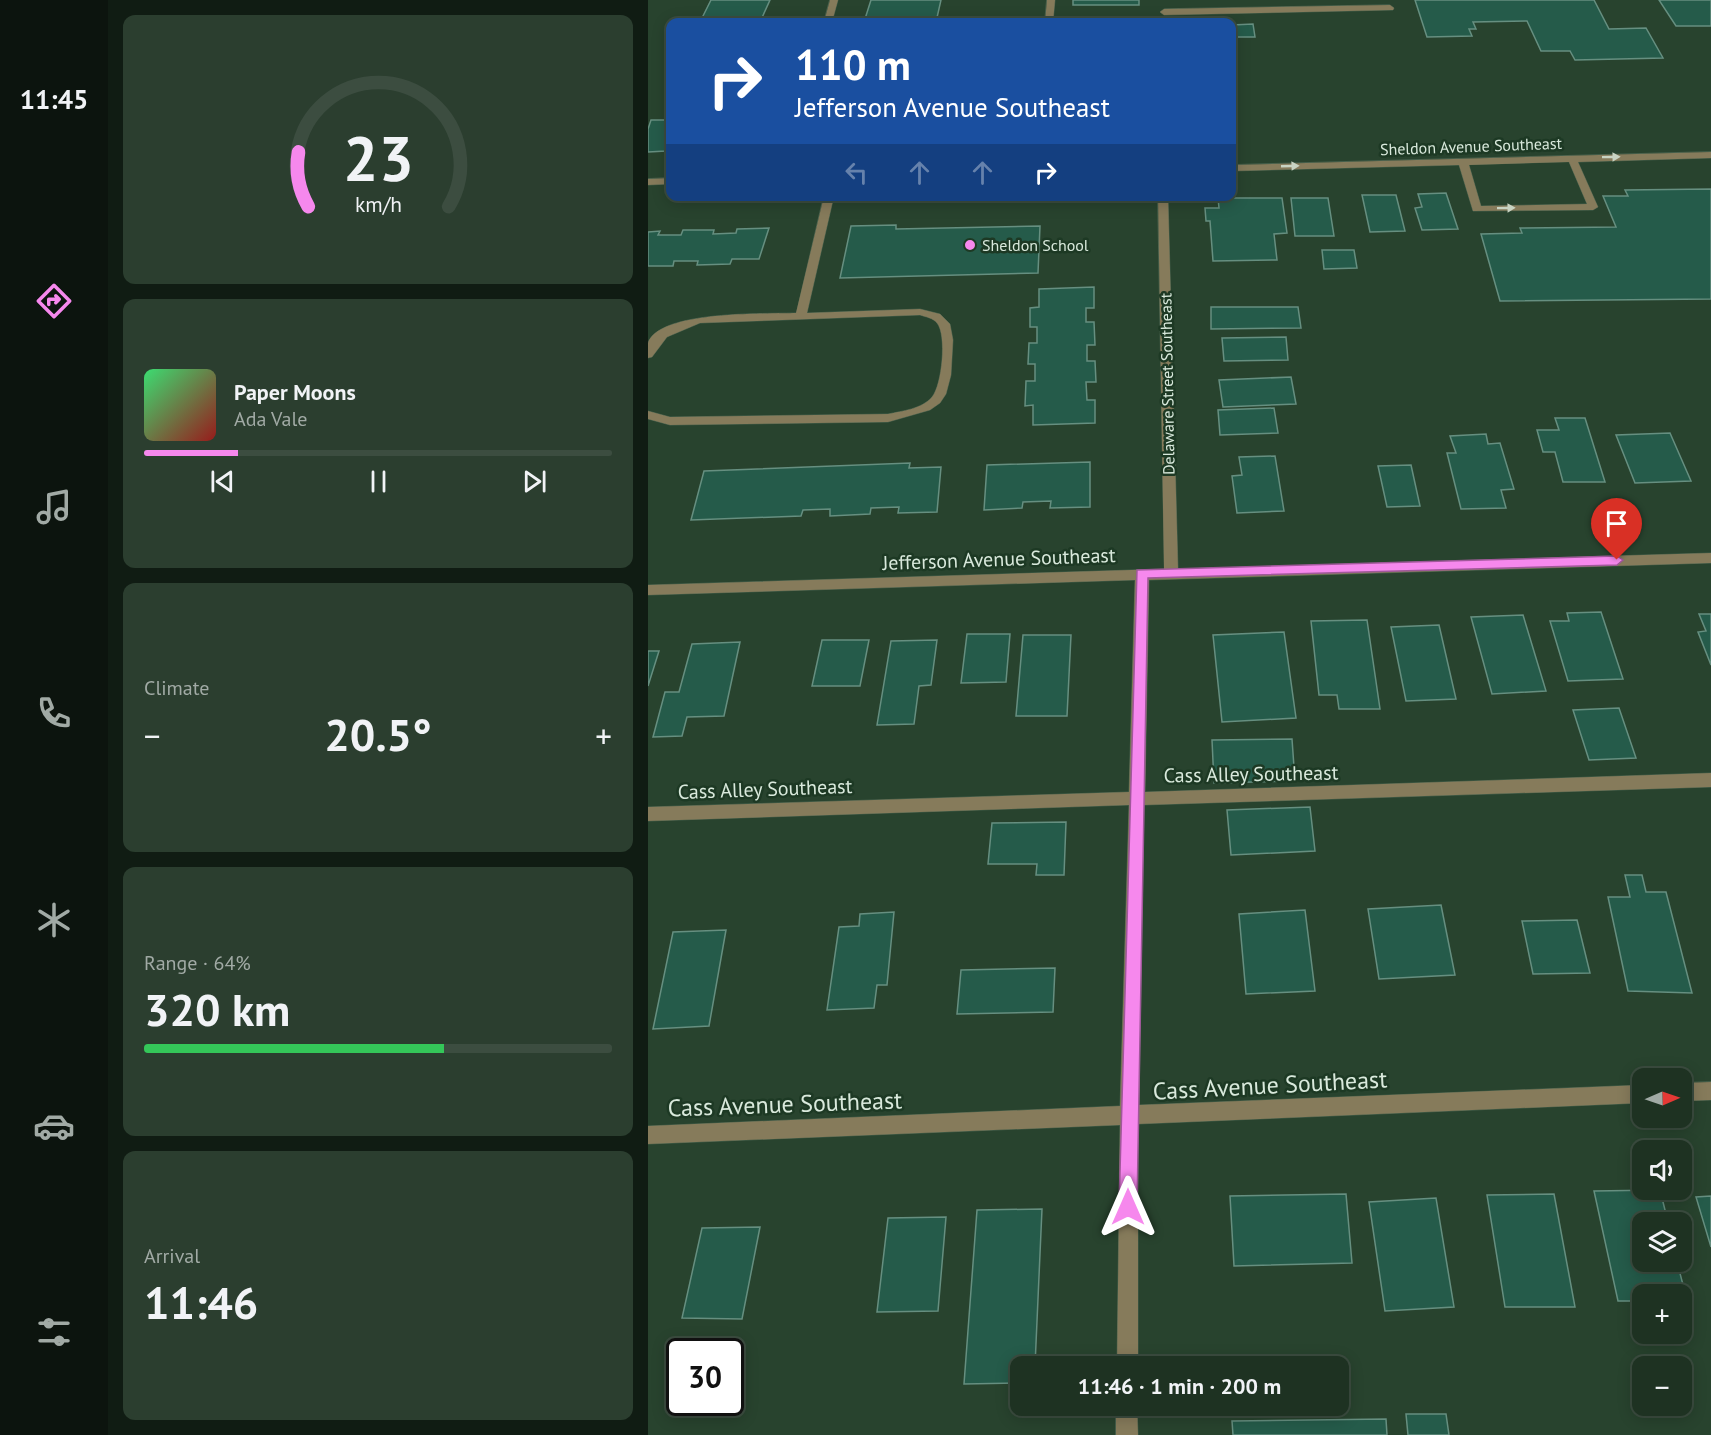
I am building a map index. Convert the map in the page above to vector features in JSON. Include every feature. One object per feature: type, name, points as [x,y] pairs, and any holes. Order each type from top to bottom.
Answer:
[{"type":"street","points":[[829,18],[834,0]]},
{"type":"street","points":[[1050,18],[1052,0]]},
{"type":"street","points":[[1163,0],[1164,18]]},
{"type":"street","points":[[1303,0],[1305,10]]},
{"type":"street","points":[[1164,12],[1390,8]]},
{"type":"street","name":"Sheldon Avenue Southeast","points":[[1236,168],[1711,155]]},
{"type":"street","points":[[1462,161],[1477,209],[1593,207],[1572,158]]},
{"type":"street","points":[[648,182],[666,182]]},
{"type":"street","points":[[801,315],[828,201]]},
{"type":"street","name":"Delaware Street Southeast","points":[[1163,201],[1171,572]]},
{"type":"street","points":[[648,354],[650,347],[658,338],[684,324],[700,320],[920,312],[936,316],[945,325],[949,336],[944,385],[937,400],[906,415],[888,418],[670,421],[648,415]]},
{"type":"street","name":"Jefferson Avenue Southeast","points":[[648,590],[1171,572],[1711,558]]},
{"type":"street","points":[[1127,1356],[1129,1116],[1142,574]]},
{"type":"street","name":"Cass Alley Southeast","points":[[648,814],[1711,780]]},
{"type":"street","points":[[1692,1092],[1711,1091]]},
{"type":"street","name":"Cass Avenue Southeast","points":[[648,1135],[1632,1094]]},
{"type":"street","points":[[1127,1416],[1127,1435]]},
{"type":"building","points":[[711,0],[770,0],[762,18],[702,18]]},
{"type":"building","points":[[871,0],[941,0],[937,18],[865,18]]},
{"type":"building","points":[[1073,0],[1139,0],[1139,5],[1073,5]]},
{"type":"building","points":[[1415,0],[1594,0],[1609,29],[1646,28],[1663,58],[1575,60],[1570,51],[1541,51],[1527,21],[1473,22],[1476,29],[1469,29],[1472,36],[1427,37]]},
{"type":"building","points":[[1659,0],[1711,0],[1711,26],[1676,26]]},
{"type":"building","points":[[1253,24],[1255,37],[1236,37],[1236,25]]},
{"type":"building","points":[[651,120],[666,120],[666,151],[648,152],[648,129]]},
{"type":"building","points":[[1711,189],[1711,299],[1500,301],[1481,234],[1522,233],[1520,228],[1616,227],[1603,196],[1628,196],[1625,190]]},
{"type":"building","points":[[1446,193],[1458,229],[1422,230],[1415,208],[1422,207],[1418,194]]},
{"type":"building","points":[[1362,195],[1396,195],[1405,231],[1370,232]]},
{"type":"building","points":[[1236,198],[1282,198],[1287,233],[1274,234],[1277,260],[1213,261],[1210,221],[1206,221],[1205,208],[1219,208],[1218,201],[1236,201]]},
{"type":"building","points":[[1291,198],[1328,198],[1334,236],[1295,236]]},
{"type":"building","points":[[896,225],[896,229],[1040,226],[1038,273],[840,278],[851,226]]},
{"type":"building","points":[[769,228],[759,259],[732,259],[730,264],[697,265],[698,261],[674,261],[673,266],[648,266],[648,232],[660,231],[658,235],[681,235],[683,230],[714,230],[713,234],[736,233],[737,229]]},
{"type":"building","points":[[1322,250],[1354,250],[1357,268],[1324,269]]},
{"type":"building","points":[[1094,287],[1094,308],[1086,308],[1086,322],[1094,322],[1095,345],[1087,345],[1087,361],[1095,361],[1096,382],[1086,382],[1087,400],[1095,400],[1095,423],[1033,425],[1033,405],[1025,406],[1026,381],[1035,381],[1035,364],[1028,364],[1029,343],[1037,343],[1037,327],[1030,327],[1030,308],[1039,307],[1039,289]]},
{"type":"building","points":[[1211,307],[1298,307],[1301,328],[1211,329]]},
{"type":"building","points":[[1286,337],[1288,360],[1224,361],[1222,338]]},
{"type":"building","points":[[1291,377],[1296,404],[1223,407],[1219,380]]},
{"type":"building","points":[[1274,408],[1278,433],[1220,435],[1218,410]]},
{"type":"building","points":[[1555,418],[1585,418],[1605,482],[1563,482],[1555,452],[1543,452],[1537,430],[1559,430]]},
{"type":"building","points":[[1670,433],[1691,481],[1635,483],[1616,435]]},
{"type":"building","points":[[1486,434],[1488,444],[1500,443],[1514,489],[1501,490],[1506,508],[1461,509],[1447,453],[1456,453],[1450,436]]},
{"type":"building","points":[[1275,456],[1284,511],[1237,513],[1232,476],[1242,475],[1239,457]]},
{"type":"building","points":[[1090,462],[1090,507],[1050,508],[1051,501],[1023,502],[1022,508],[984,510],[987,465]]},
{"type":"building","points":[[910,463],[909,468],[941,467],[937,512],[898,513],[899,507],[871,508],[870,514],[830,516],[830,509],[803,510],[801,516],[691,520],[704,471]]},
{"type":"building","points":[[1411,465],[1420,506],[1387,507],[1378,466]]},
{"type":"building","points":[[1601,612],[1623,679],[1568,681],[1550,621],[1569,621],[1567,613]]},
{"type":"building","points":[[1699,614],[1711,614],[1711,665],[1698,632],[1706,631]]},
{"type":"building","points":[[1523,615],[1546,691],[1492,694],[1471,617]]},
{"type":"building","points":[[1367,620],[1380,709],[1339,709],[1337,695],[1319,695],[1311,621]]},
{"type":"building","points":[[1439,625],[1456,699],[1406,701],[1391,627]]},
{"type":"building","points":[[1284,632],[1296,718],[1222,722],[1213,635]]},
{"type":"building","points":[[967,634],[1010,634],[1006,682],[961,683]]},
{"type":"building","points":[[1023,635],[1071,635],[1067,716],[1016,716]]},
{"type":"building","points":[[822,640],[869,640],[860,686],[812,686]]},
{"type":"building","points":[[937,640],[931,685],[919,686],[914,724],[877,725],[891,641]]},
{"type":"building","points":[[740,642],[724,716],[687,717],[682,736],[653,737],[665,692],[679,692],[692,644]]},
{"type":"building","points":[[648,651],[659,651],[648,686]]},
{"type":"building","points":[[1619,708],[1636,758],[1589,760],[1573,710]]},
{"type":"building","points":[[1292,739],[1295,781],[1214,783],[1212,740]]},
{"type":"building","points":[[1310,807],[1315,851],[1231,855],[1227,810]]},
{"type":"building","points":[[1066,822],[1064,875],[1036,875],[1037,864],[988,864],[992,823]]},
{"type":"building","points":[[1625,875],[1642,875],[1646,892],[1666,892],[1692,993],[1628,991],[1608,897],[1630,897]]},
{"type":"building","points":[[1441,905],[1455,975],[1379,979],[1368,909]]},
{"type":"building","points":[[1305,910],[1315,991],[1246,994],[1239,914]]},
{"type":"building","points":[[894,912],[887,985],[877,985],[874,1008],[827,1010],[839,927],[859,926],[860,914]]},
{"type":"building","points":[[1577,920],[1590,973],[1533,974],[1522,921]]},
{"type":"building","points":[[726,930],[709,1026],[653,1029],[673,932]]},
{"type":"building","points":[[1055,968],[1053,1012],[957,1014],[961,970]]},
{"type":"building","points":[[1632,1190],[1632,1200],[1662,1200],[1666,1212],[1632,1212],[1632,1272],[1680,1272],[1683,1284],[1632,1284],[1632,1301],[1618,1301],[1594,1191]]},
{"type":"building","points":[[1346,1194],[1352,1263],[1234,1266],[1230,1196]]},
{"type":"building","points":[[1554,1194],[1575,1307],[1505,1307],[1487,1195]]},
{"type":"building","points":[[1711,1196],[1711,1247],[1696,1197]]},
{"type":"building","points":[[1436,1198],[1454,1307],[1385,1311],[1369,1202]]},
{"type":"building","points":[[1042,1209],[1035,1356],[1010,1356],[1010,1383],[964,1384],[977,1210]]},
{"type":"building","points":[[946,1217],[938,1311],[877,1312],[888,1218]]},
{"type":"building","points":[[760,1227],[742,1319],[682,1318],[702,1228]]},
{"type":"building","points":[[1406,1414],[1446,1414],[1449,1435],[1408,1435]]},
{"type":"building","points":[[1386,1419],[1387,1435],[1233,1435],[1232,1421]]},
{"type":"place","name":"Sheldon School","points":[[970,245]]},
{"type":"route","points":[[1128,1207],[1142,574],[1617,560]]}]
